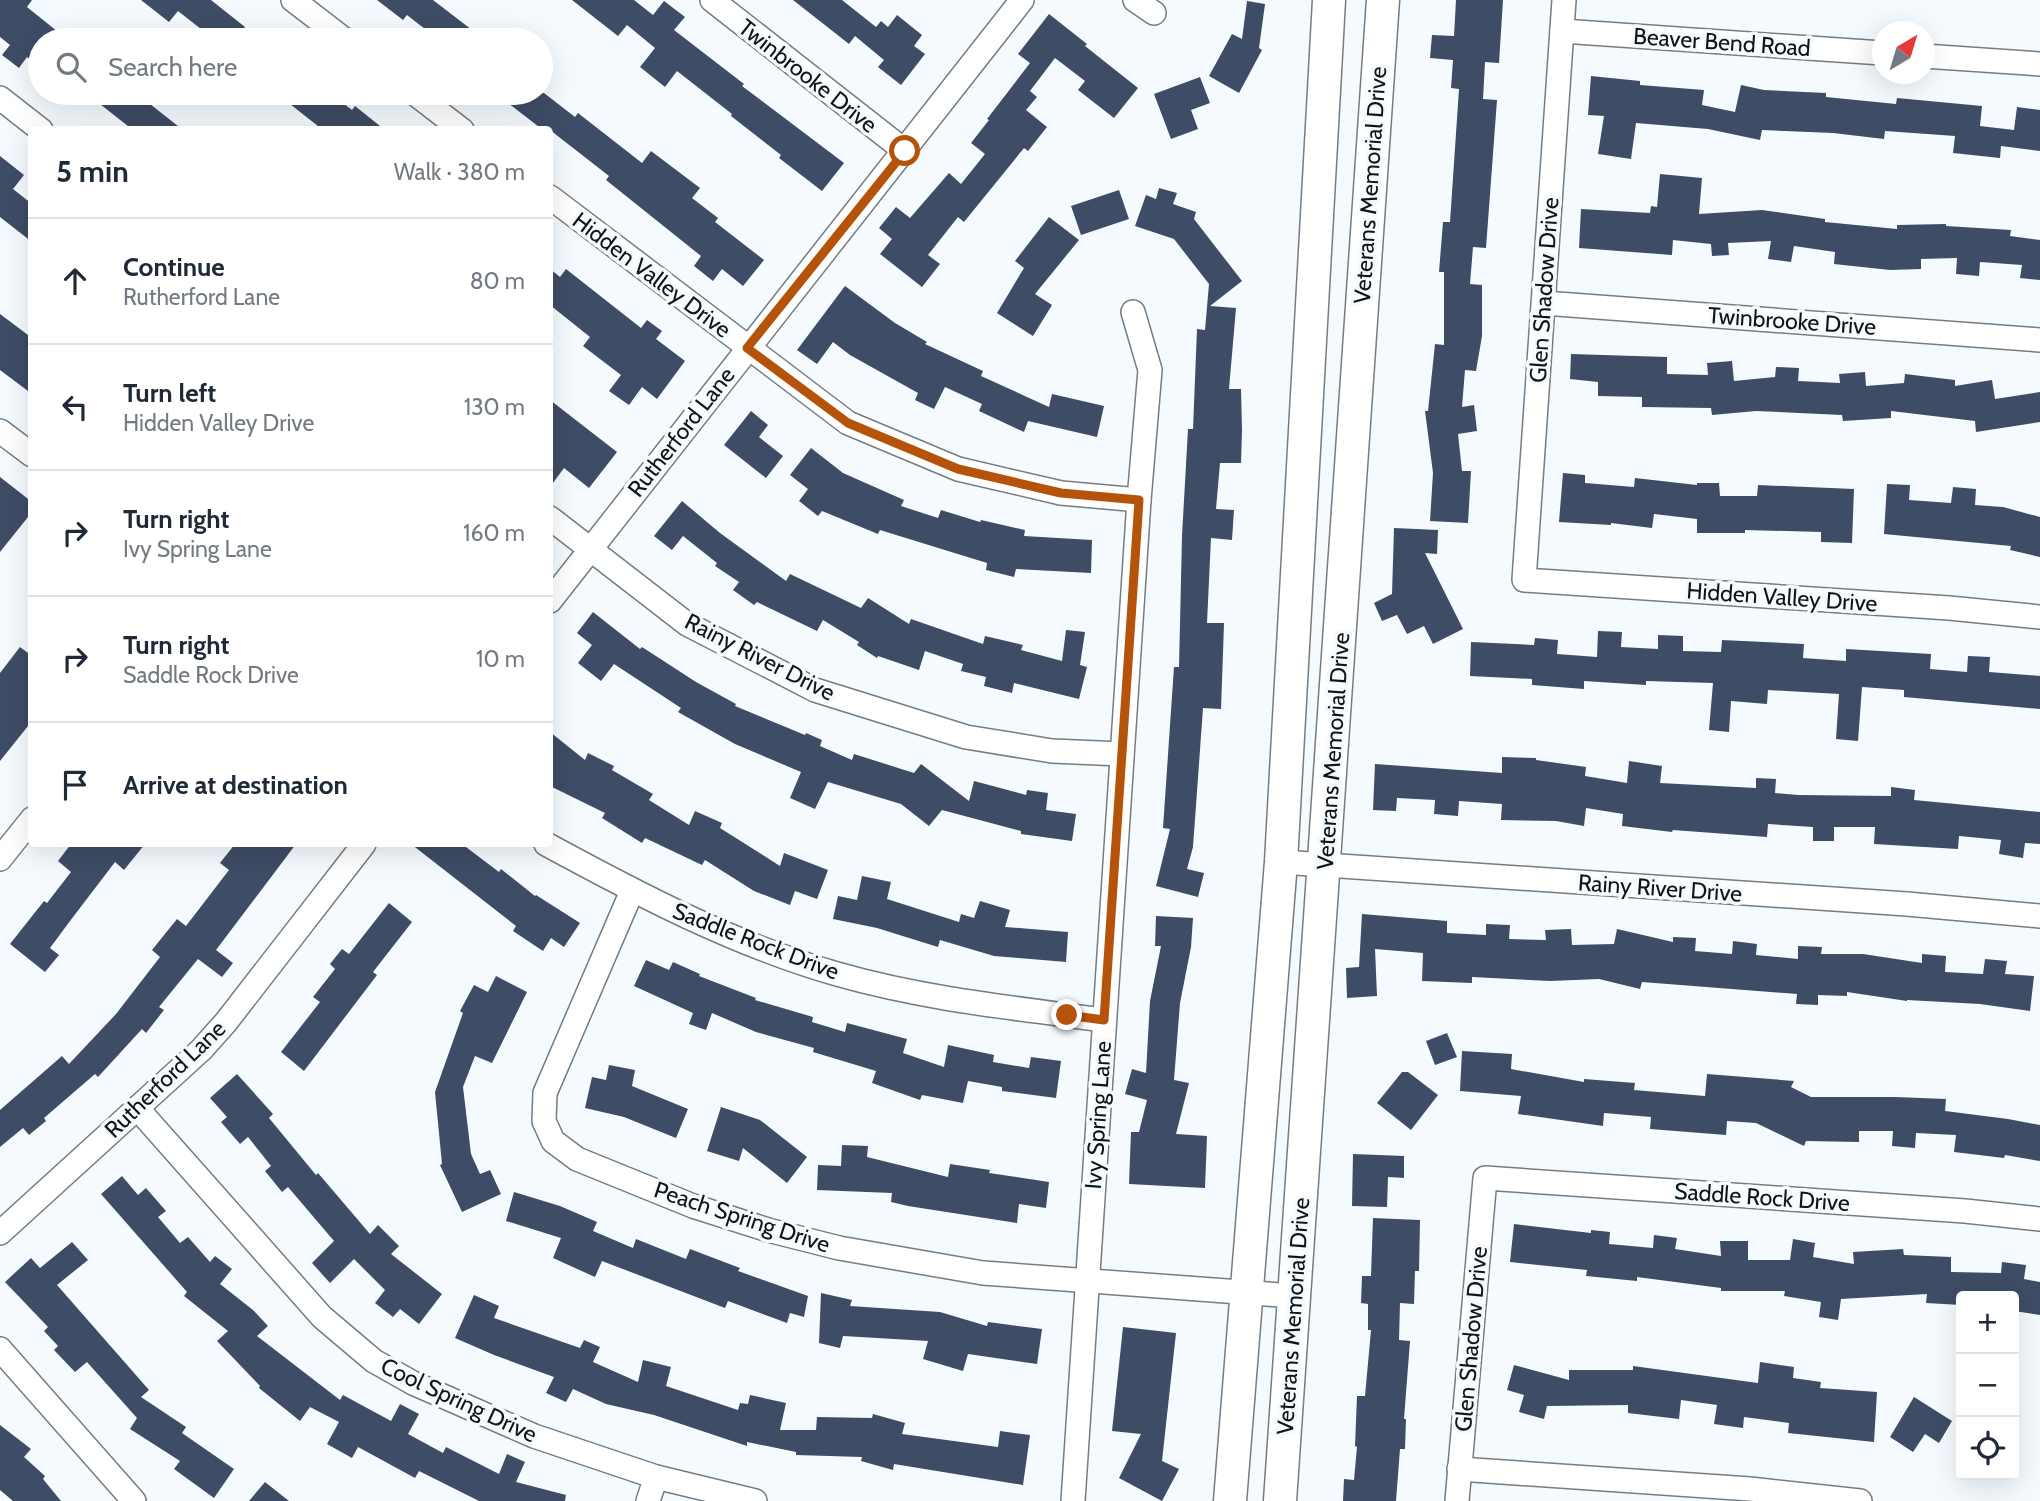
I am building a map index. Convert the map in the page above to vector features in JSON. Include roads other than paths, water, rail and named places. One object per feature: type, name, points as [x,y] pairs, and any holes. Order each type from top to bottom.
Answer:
[{"type":"main road","name":"Veterans Memorial Drive","points":[[1230,1501],[1281,862],[1329,0]]},
{"type":"main road","name":"Veterans Memorial Drive","points":[[1280,1501],[1383,0]]},
{"type":"main road","points":[[1308,355],[1359,357]]},
{"type":"street","points":[[293,0],[329,28]]},
{"type":"street","name":"Twinbrooke Drive","points":[[712,0],[905,151]]},
{"type":"street","name":"Rutherford Lane","points":[[553,597],[1023,0]]},
{"type":"street","name":"Glen Shadow Drive","points":[[1524,580],[1564,0]]},
{"type":"street","name":"Beaver Bend Road","points":[[1562,31],[1872,52]]},
{"type":"street","points":[[1935,57],[2040,64]]},
{"type":"street","points":[[0,98],[36,126]]},
{"type":"street","points":[[430,105],[457,126]]},
{"type":"street","name":"Hidden Valley Drive","points":[[553,199],[848,423],[958,469],[1061,493],[1139,500]]},
{"type":"street","name":"Twinbrooke Drive","points":[[1544,303],[2040,340]]},
{"type":"street","name":"Ivy Spring Lane","points":[[1073,1501],[1139,500],[1150,370],[1132,312]]},
{"type":"street","points":[[0,431],[28,452]]},
{"type":"street","name":"Rainy River Drive","points":[[553,520],[687,624],[815,690],[966,737],[1052,751],[1122,754]]},
{"type":"street","name":"Hidden Valley Drive","points":[[1524,580],[1949,608],[2040,617]]},
{"type":"street","points":[[0,859],[28,824]]},
{"type":"street","name":"Rutherford Lane","points":[[0,1233],[201,1050],[226,1022],[362,847]]},
{"type":"street","name":"Saddle Rock Drive","points":[[551,847],[632,891],[760,947],[836,974],[928,996],[1104,1020]]},
{"type":"street","name":"Rainy River Drive","points":[[1281,862],[1907,904],[2040,916]]},
{"type":"street","name":"Peach Spring Drive","points":[[632,891],[545,1093],[544,1122],[553,1141],[577,1159],[693,1206],[768,1230],[839,1248],[983,1273],[1294,1296]]},
{"type":"street","name":"Cool Spring Drive","points":[[138,1108],[322,1317],[374,1361],[413,1383],[534,1436],[656,1477],[755,1501]]},
{"type":"street","name":"Glen Shadow Drive","points":[[1457,1501],[1485,1178]]},
{"type":"street","name":"Saddle Rock Drive","points":[[1485,1178],[1965,1210],[2040,1219]]},
{"type":"street","points":[[0,1349],[134,1501]]},
{"type":"street","points":[[1460,1469],[1749,1489],[1860,1501]]},
{"type":"street","points":[[648,1501],[656,1477]]}]
